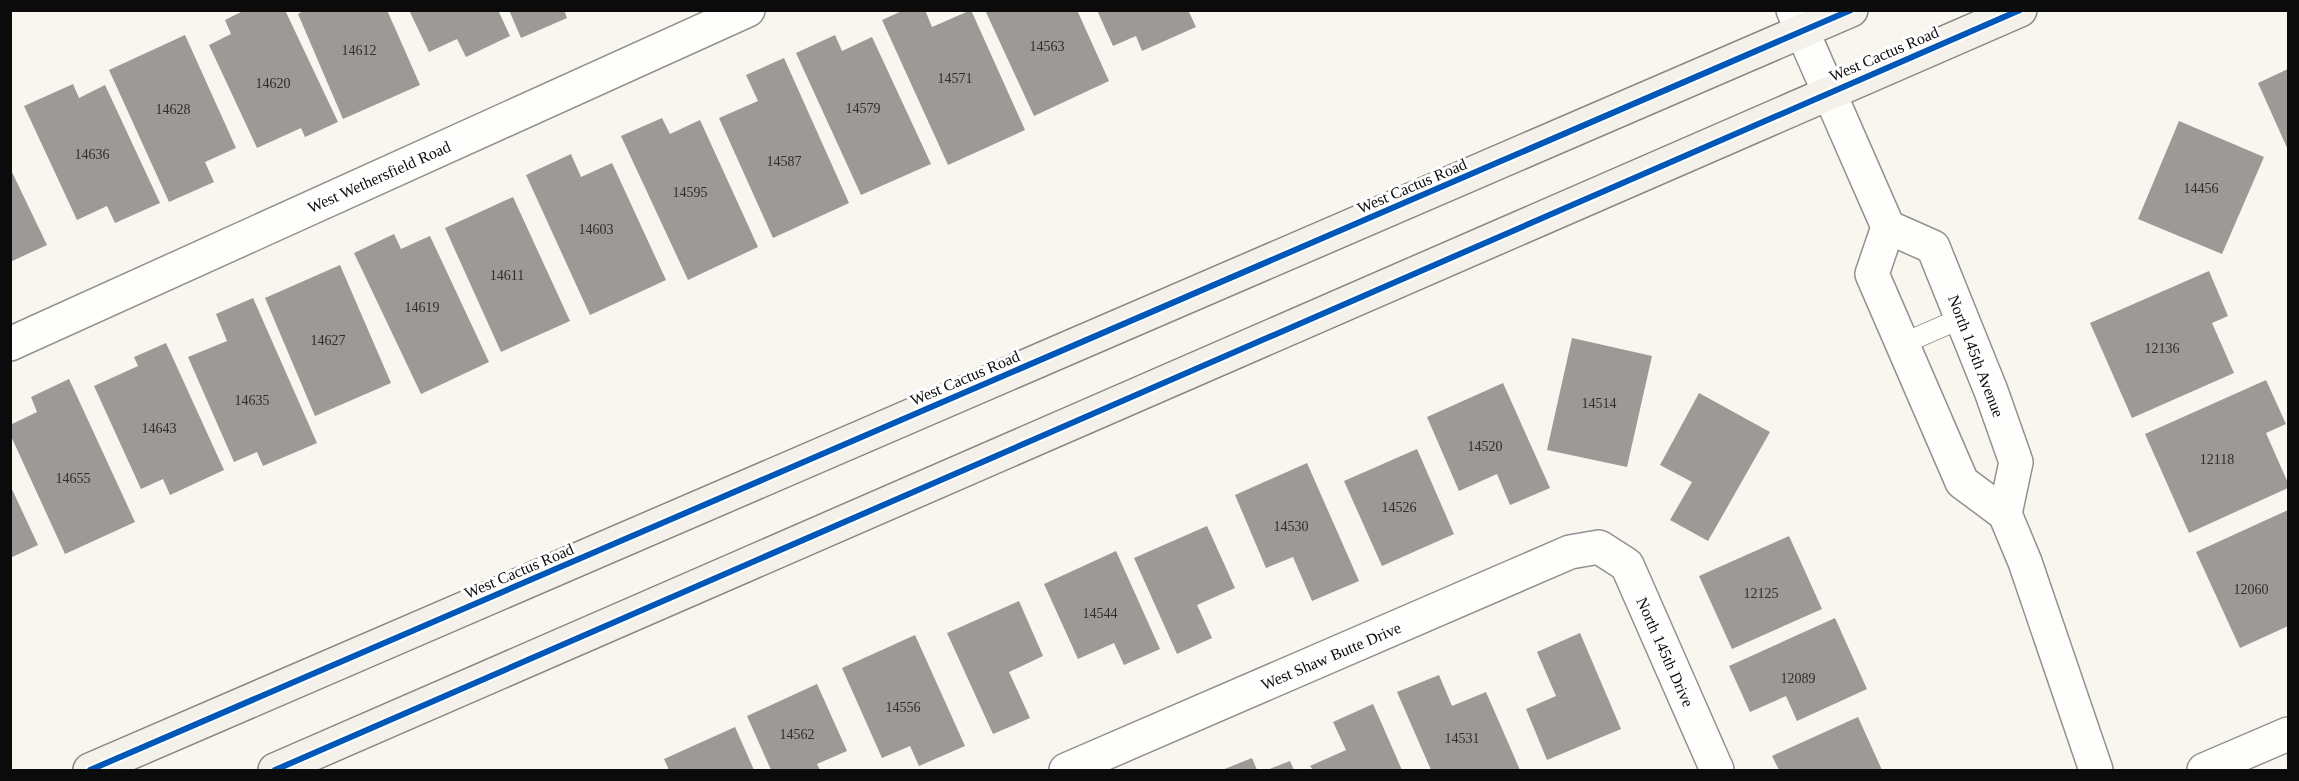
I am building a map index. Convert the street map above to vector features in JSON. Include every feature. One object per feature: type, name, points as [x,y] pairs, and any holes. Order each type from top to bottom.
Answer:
[{"type":"main road","name":"West Cactus Road","points":[[90,771],[1798,21],[1851,10]]},
{"type":"main road","name":"West Cactus Road","points":[[275,771],[2020,10]]},
{"type":"street","name":"West Wethersfield Road","points":[[10,344],[748,10]]},
{"type":"street","points":[[1798,21],[1888,227],[1872,274],[1962,482],[2005,514],[2025,562],[2096,771]]},
{"type":"street","name":"North 145th Avenue","points":[[1888,227],[1933,247],[1962,318],[2016,462],[2005,514]]},
{"type":"street","name":"West Shaw Butte Drive","points":[[1066,771],[1570,552],[1599,547]]},
{"type":"street","name":"North 145th Drive","points":[[1599,547],[1627,565],[1717,771]]},
{"type":"street","points":[[2204,771],[2289,734]]},
{"type":"lane","points":[[1902,344],[1962,318]]},
{"type":"building","points":[[245,10],[285,10],[338,122],[305,137],[301,128],[257,148],[209,45],[231,34],[225,20]]},
{"type":"building","points":[[305,10],[387,10],[420,85],[343,119],[298,14]]},
{"type":"building","points":[[409,10],[498,10],[510,36],[466,57],[457,39],[429,52]]},
{"type":"building","points":[[509,10],[564,10],[567,18],[521,38]]},
{"type":"building","points":[[904,10],[925,10],[932,27],[971,10],[1025,130],[948,165],[882,20]]},
{"type":"building","points":[[985,10],[1077,10],[1109,81],[1034,116]]},
{"type":"building","points":[[1097,10],[1188,10],[1196,27],[1142,51],[1136,36],[1113,46]]},
{"type":"building","points":[[185,35],[236,148],[205,162],[214,182],[169,202],[109,70]]},
{"type":"building","points":[[835,35],[842,51],[872,37],[931,164],[861,195],[796,53]]},
{"type":"building","points":[[784,58],[849,203],[773,238],[719,118],[758,101],[746,75]]},
{"type":"building","points":[[2288,69],[2288,150],[2258,83]]},
{"type":"building","points":[[73,84],[79,98],[105,85],[160,203],[115,223],[107,206],[77,220],[24,106]]},
{"type":"building","points":[[662,118],[670,134],[700,120],[758,247],[688,280],[621,136]]},
{"type":"building","points":[[2179,121],[2264,157],[2222,254],[2138,219]]},
{"type":"building","points":[[571,154],[581,177],[612,163],[666,280],[590,315],[526,175]]},
{"type":"building","points":[[10,168],[47,245],[10,262]]},
{"type":"building","points":[[513,197],[570,321],[501,352],[445,228]]},
{"type":"building","points":[[394,234],[401,249],[430,236],[489,362],[421,394],[354,253]]},
{"type":"building","points":[[340,265],[391,383],[315,416],[265,298]]},
{"type":"building","points":[[2209,271],[2228,316],[2212,323],[2234,373],[2132,418],[2090,323]]},
{"type":"building","points":[[253,298],[317,443],[263,466],[257,452],[234,462],[188,357],[227,341],[216,314]]},
{"type":"building","points":[[1572,338],[1652,356],[1627,467],[1547,450]]},
{"type":"building","points":[[166,343],[224,470],[170,495],[163,479],[141,489],[94,386],[138,366],[134,357]]},
{"type":"building","points":[[69,379],[135,522],[65,554],[10,434],[10,425],[37,412],[31,397]]},
{"type":"building","points":[[2266,380],[2286,424],[2266,433],[2288,483],[2288,488],[2189,533],[2145,434]]},
{"type":"building","points":[[1503,383],[1550,488],[1510,505],[1497,474],[1459,491],[1427,417]]},
{"type":"building","points":[[1699,393],[1770,432],[1708,541],[1670,520],[1692,482],[1660,465]]},
{"type":"building","points":[[1417,449],[1454,534],[1382,566],[1344,481]]},
{"type":"building","points":[[1307,463],[1359,581],[1312,601],[1293,557],[1266,568],[1235,495]]},
{"type":"building","points":[[10,485],[38,545],[10,558]]},
{"type":"building","points":[[2288,510],[2288,626],[2240,648],[2196,552]]},
{"type":"building","points":[[1207,526],[1235,588],[1197,605],[1212,638],[1177,654],[1134,558]]},
{"type":"building","points":[[1789,536],[1822,609],[1732,649],[1699,576]]},
{"type":"building","points":[[1116,551],[1160,649],[1124,665],[1114,643],[1078,659],[1044,584]]},
{"type":"building","points":[[1019,601],[1043,656],[1009,672],[1030,718],[993,734],[947,633]]},
{"type":"building","points":[[1835,618],[1867,689],[1797,721],[1786,696],[1750,712],[1729,666]]},
{"type":"building","points":[[1580,633],[1621,729],[1547,760],[1526,709],[1556,696],[1537,652]]},
{"type":"building","points":[[915,635],[965,746],[919,766],[910,746],[882,758],[842,668]]},
{"type":"building","points":[[1439,675],[1452,706],[1486,692],[1520,770],[1431,770],[1397,692]]},
{"type":"building","points":[[817,684],[847,751],[817,764],[820,770],[771,770],[747,716]]},
{"type":"building","points":[[1373,704],[1402,770],[1313,770],[1310,766],[1346,750],[1333,722]]},
{"type":"building","points":[[1858,717],[1882,770],[1779,770],[1772,756]]},
{"type":"building","points":[[735,727],[754,770],[669,770],[664,759]]},
{"type":"building","points":[[1252,758],[1257,770],[1222,770]]},
{"type":"building","points":[[1290,761],[1294,770],[1267,770]]},
{"type":"cycle path","points":[[90,770],[1851,10]]},
{"type":"cycle path","points":[[275,770],[2020,10]]}]
